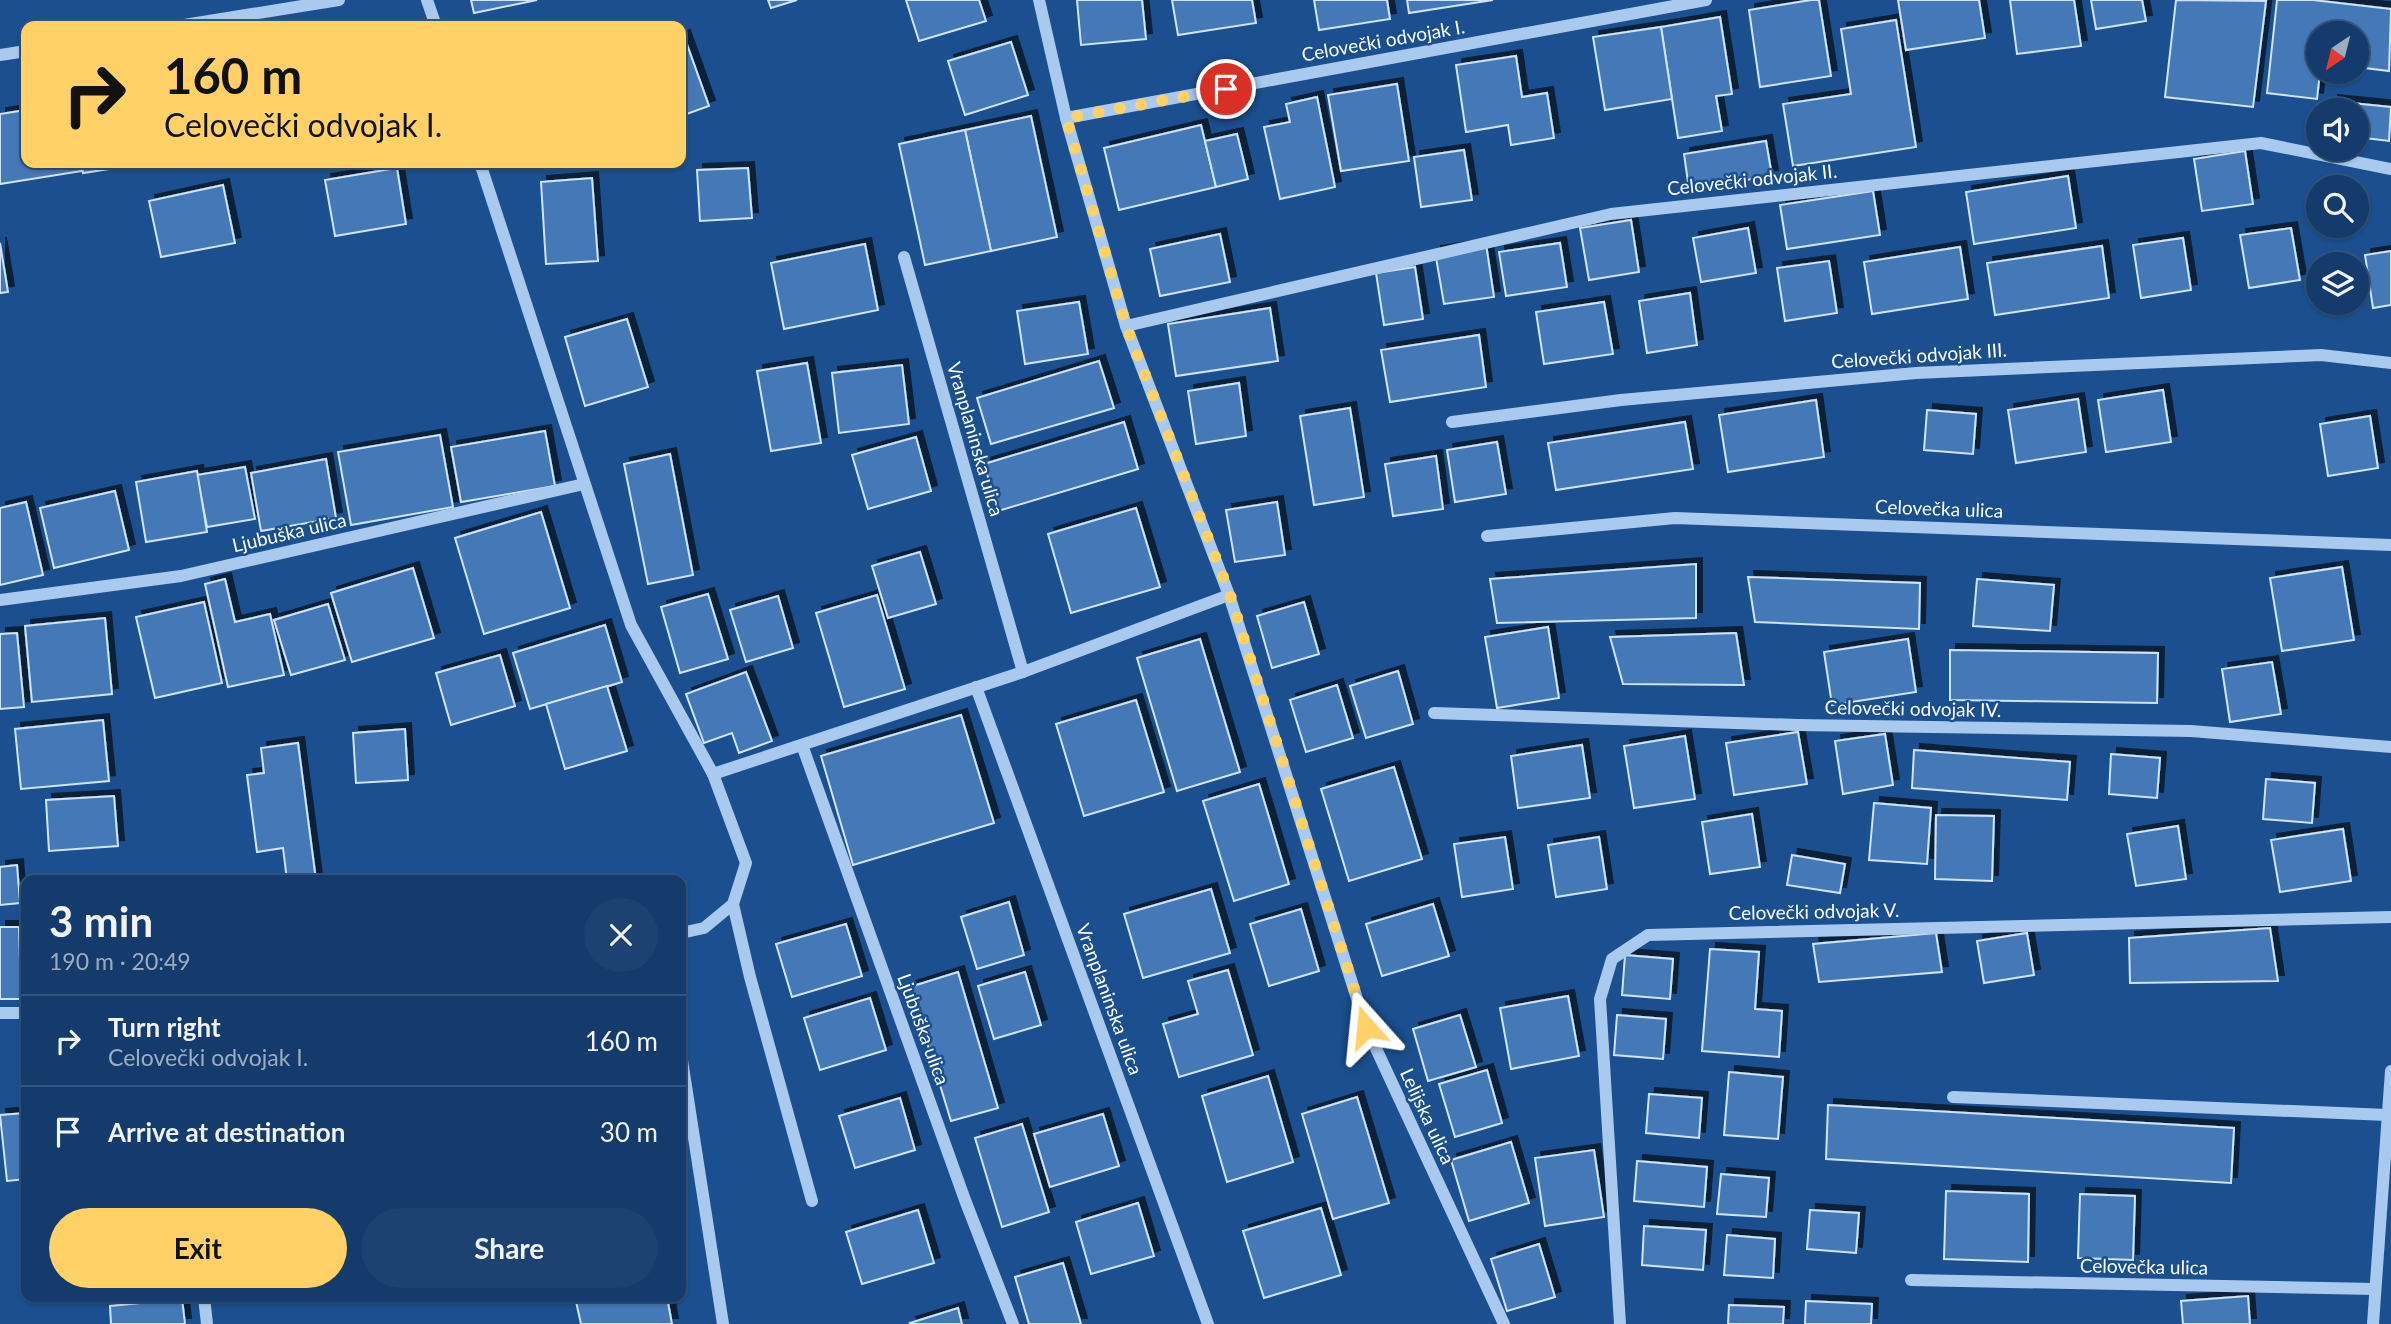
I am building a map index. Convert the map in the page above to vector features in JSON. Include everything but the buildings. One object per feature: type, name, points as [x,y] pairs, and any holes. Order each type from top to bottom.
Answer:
[{"type":"street","points":[[209,21],[339,0]]},
{"type":"street","points":[[427,0],[434,21]]},
{"type":"street","name":"Lelijska ulica","points":[[1039,0],[1066,118],[1126,326],[1230,595],[1366,1027],[1504,1324]]},
{"type":"street","name":"Celovečki odvojak I.","points":[[1066,118],[1706,0]]},
{"type":"street","points":[[0,55],[21,52]]},
{"type":"street","name":"Celovečki odvojak II.","points":[[1126,326],[1611,214],[2261,143],[2391,169]]},
{"type":"street","points":[[482,168],[631,625],[713,774],[746,863],[733,904],[750,977],[812,1201]]},
{"type":"street","name":"Vranplaninska ulica","points":[[904,257],[1023,672]]},
{"type":"street","name":"Celovečki odvojak III.","points":[[1452,422],[1621,400],[1916,373],[2321,355],[2391,363]]},
{"type":"street","name":"Ljubuška ulica","points":[[0,600],[181,576],[584,484]]},
{"type":"street","name":"Celovečka ulica","points":[[1487,536],[1675,518],[2391,545]]},
{"type":"street","points":[[713,774],[1023,672],[1230,595]]},
{"type":"street","name":"Vranplaninska ulica","points":[[976,687],[1208,1324]]},
{"type":"street","name":"Celovečki odvojak IV.","points":[[1434,713],[1797,725],[2191,731],[2391,747]]},
{"type":"street","name":"Ljubuška ulica","points":[[802,745],[956,1174],[1013,1324]]},
{"type":"street","points":[[686,932],[704,928],[733,904]]},
{"type":"street","name":"Celovečki odvojak V.","points":[[1620,1324],[1600,999],[1612,960],[1648,934],[2391,917]]},
{"type":"street","points":[[0,1013],[21,1013]]},
{"type":"street","points":[[2373,1324],[2391,1071]]},
{"type":"street","points":[[686,1086],[723,1324]]},
{"type":"street","points":[[1952,1097],[2387,1115]]},
{"type":"street","name":"Celovečka ulica","points":[[1912,1280],[2375,1289]]},
{"type":"street","points":[[205,1302],[207,1324]]},
{"type":"route","points":[[1226,89],[1066,118],[1126,326],[1230,595],[1366,1027]]}]
